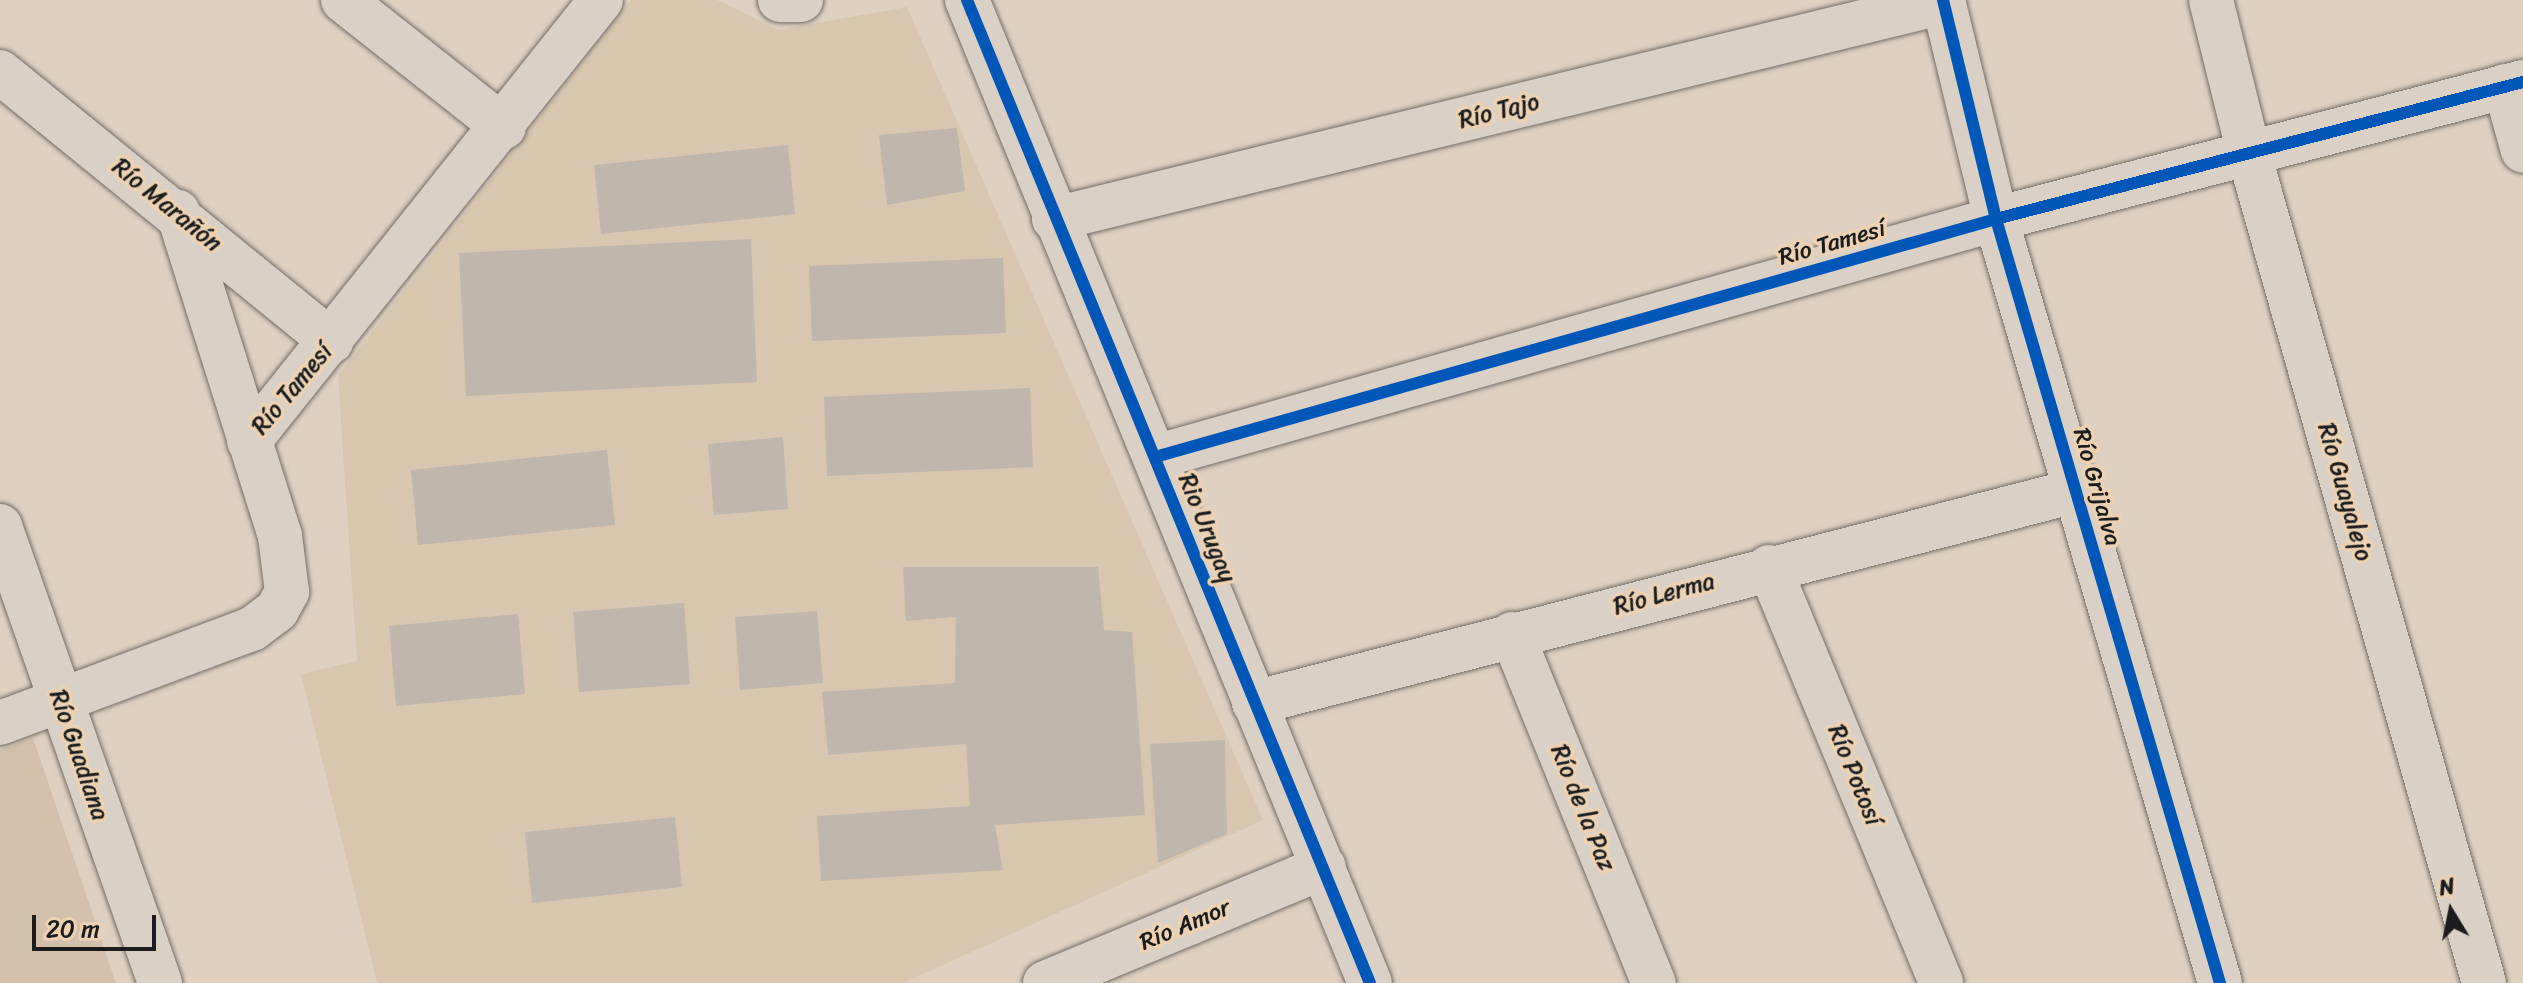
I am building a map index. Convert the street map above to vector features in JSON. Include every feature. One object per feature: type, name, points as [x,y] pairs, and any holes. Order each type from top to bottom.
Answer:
[{"type":"street","points":[[343,0],[504,127]]},
{"type":"street","name":"Río Tamesí","points":[[0,723],[252,629],[277,610],[287,592],[285,568],[249,441],[504,127],[601,0]]},
{"type":"street","points":[[780,0],[801,0]]},
{"type":"street","name":"Rio Urugay","points":[[967,0],[1054,219],[1370,983]]},
{"type":"street","name":"Río Guayalejo","points":[[2211,0],[2249,154],[2484,983]]},
{"type":"street","name":"Río Tajo","points":[[1054,219],[1943,1]]},
{"type":"street","name":"Río Grijalva","points":[[1943,1],[1996,219],[2220,983]]},
{"type":"street","name":"Río Marañón","points":[[0,72],[178,212],[331,341]]},
{"type":"street","points":[[2514,84],[2523,151]]},
{"type":"street","name":"Río Tamesí","points":[[1155,457],[1996,219],[2514,84]]},
{"type":"street","points":[[178,212],[249,441]]},
{"type":"street","name":"Río Lerma","points":[[1254,703],[1769,567],[2075,491]]},
{"type":"street","name":"Río Guadiana","points":[[0,526],[160,983]]},
{"type":"street","name":"Río Potosí","points":[[1769,567],[1941,983]]},
{"type":"street","name":"Río de la Paz","points":[[1512,634],[1654,983]]},
{"type":"street","name":"Río Amor","points":[[1045,983],[1324,867]]},
{"type":"shaded area","points":[[631,0],[717,0],[778,30],[907,7],[1263,820],[903,983],[377,983],[301,674],[357,661],[338,376]]},
{"type":"shaded area","points":[[33,738],[116,983],[0,983],[0,750]]},
{"type":"building","points":[[957,128],[965,191],[887,205],[879,135]]},
{"type":"building","points":[[788,145],[795,214],[601,234],[594,165]]},
{"type":"building","points":[[751,239],[757,382],[466,396],[459,253]]},
{"type":"building","points":[[1003,258],[1006,333],[812,341],[809,266]]},
{"type":"building","points":[[1030,388],[1033,467],[827,476],[824,397]]},
{"type":"building","points":[[783,437],[788,509],[714,515],[708,444]]},
{"type":"building","points":[[607,450],[615,525],[418,545],[411,470]]},
{"type":"building","points":[[903,567],[1098,567],[1104,630],[1132,632],[1145,815],[995,825],[1003,870],[821,881],[817,816],[970,806],[966,744],[828,755],[822,692],[955,683],[956,617],[906,621]]},
{"type":"building","points":[[684,603],[690,684],[579,692],[573,612]]},
{"type":"building","points":[[817,611],[823,683],[740,690],[735,617]]},
{"type":"building","points":[[518,614],[525,694],[396,706],[389,626]]},
{"type":"building","points":[[1225,740],[1227,834],[1158,863],[1150,744]]},
{"type":"building","points":[[675,817],[682,887],[532,903],[525,832]]},
{"type":"cycle path","points":[[967,0],[1370,983]]},
{"type":"cycle path","points":[[1943,0],[1996,219],[2220,983]]},
{"type":"cycle path","points":[[1155,457],[1996,219],[2523,82]]}]
